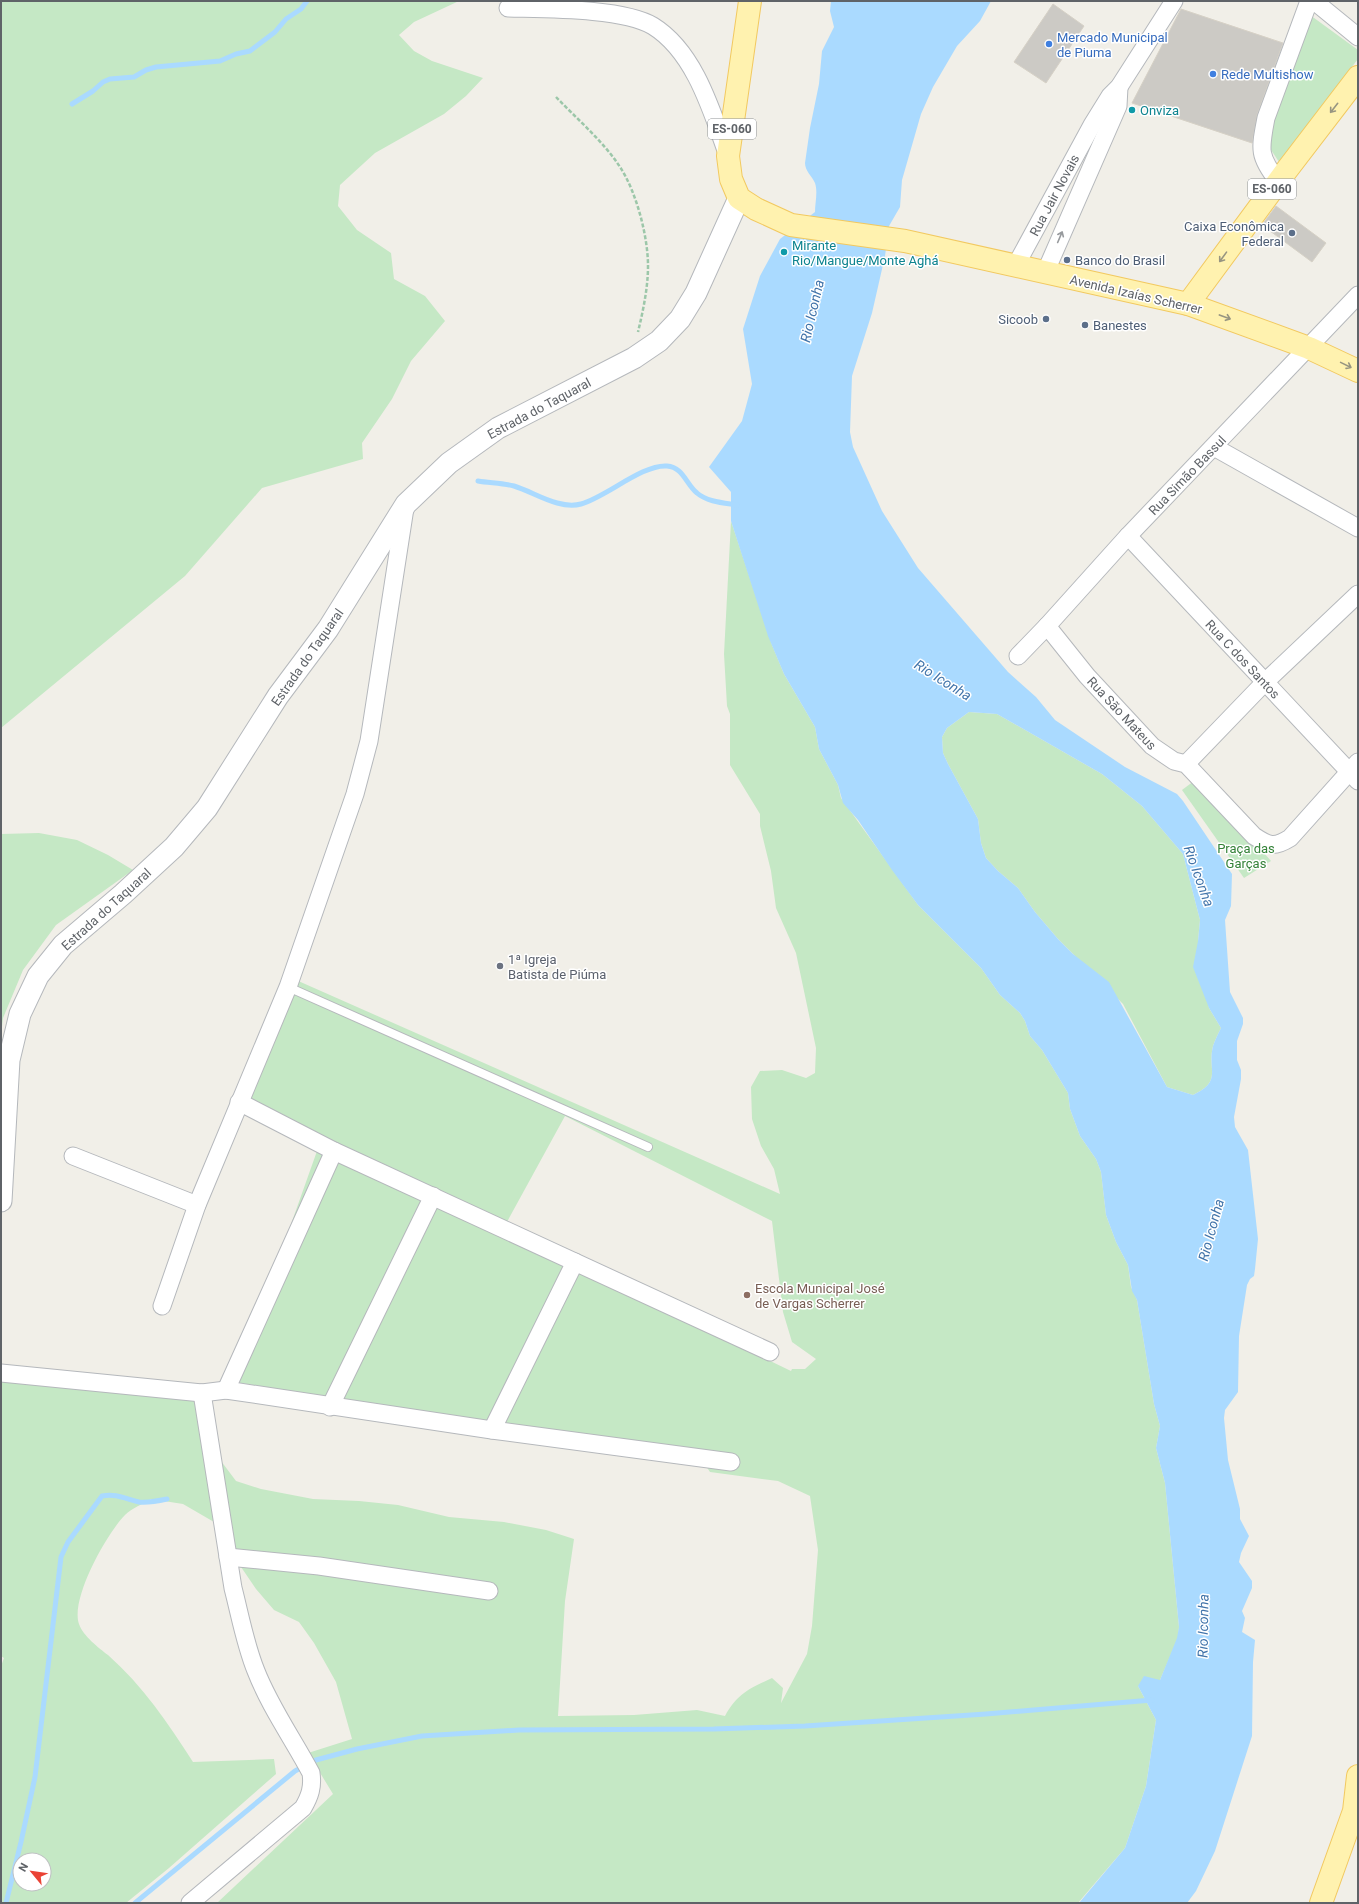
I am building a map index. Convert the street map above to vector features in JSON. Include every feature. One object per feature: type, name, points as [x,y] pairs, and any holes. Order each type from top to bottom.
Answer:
[{"type":"main road","name":"ES-060","points":[[739,198],[731,179],[728,156],[750,1]]},
{"type":"main road","name":"ES-060","points":[[1188,304],[1278,181],[1358,77]]},
{"type":"main road","name":"Avenida Izaías Scherrer","points":[[739,198],[756,209],[791,225],[905,241],[1188,304],[1309,348],[1358,371]]},
{"type":"main road","points":[[1321,1903],[1356,1810],[1358,1776]]},
{"type":"street","name":"Rua Jair Novais","points":[[1016,265],[1098,128],[1110,96],[1119,87],[1174,1]]},
{"type":"street","points":[[1278,181],[1266,165],[1263,158],[1262,136],[1266,118],[1309,1]]},
{"type":"street","points":[[1314,1],[1358,37]]},
{"type":"street","points":[[508,8],[583,11],[632,18],[652,26],[668,39],[684,56],[705,92],[728,156]]},
{"type":"street","points":[[1045,273],[1098,128]]},
{"type":"street","name":"Estrada do Taquaral","points":[[1,1201],[9,1060],[20,1014],[38,976],[63,945],[123,894],[174,847],[207,808],[278,696],[328,629],[406,504],[448,463],[498,428],[634,358],[658,341],[680,319],[696,293],[739,198]]},
{"type":"street","name":"Rua Simão Bassul","points":[[1018,656],[1128,536],[1358,295]]},
{"type":"street","points":[[1214,447],[1358,528]]},
{"type":"street","points":[[162,1306],[197,1205],[288,987],[355,794],[369,741],[406,504]]},
{"type":"street","name":"Rua C dos Santos","points":[[1128,536],[1265,682],[1355,772]]},
{"type":"street","points":[[1186,764],[1265,682],[1358,594]]},
{"type":"street","name":"Rua São Mateus","points":[[1047,626],[1087,676],[1152,746],[1174,761],[1186,764],[1254,836],[1268,845],[1279,844],[1290,838],[1355,772]]},
{"type":"street","points":[[239,1102],[334,1152],[770,1352]]},
{"type":"street","points":[[226,1390],[334,1152]]},
{"type":"street","points":[[73,1156],[197,1205]]},
{"type":"street","points":[[330,1407],[432,1196]]},
{"type":"street","points":[[492,1430],[576,1262]]},
{"type":"street","points":[[1,1373],[202,1393],[226,1390],[330,1407],[731,1462]]},
{"type":"street","points":[[190,1903],[302,1808],[310,1796],[312,1784],[311,1773],[277,1716],[256,1670],[233,1588],[202,1393]]},
{"type":"street","points":[[228,1557],[319,1566],[488,1590]]},
{"type":"lane","points":[[288,987],[648,1147]]},
{"type":"path","points":[[556,97],[620,167],[632,193],[643,228],[648,265],[644,301],[634,358]]},
{"type":"green space","points":[[1,1],[459,1],[414,22],[399,35],[414,51],[432,61],[483,78],[466,96],[444,114],[375,153],[340,185],[338,206],[357,230],[391,253],[394,279],[425,296],[445,321],[411,361],[392,399],[362,443],[363,459],[262,488],[185,576],[1,728]]},
{"type":"green space","points":[[1310,15],[1358,50],[1358,59],[1279,162],[1266,142]]},
{"type":"green space","points":[[731,521],[772,645],[784,674],[815,727],[819,749],[838,785],[841,798],[918,905],[981,968],[1000,995],[1020,1013],[1025,1021],[1030,1036],[1042,1050],[1068,1093],[1070,1109],[1080,1136],[1096,1159],[1101,1172],[1106,1215],[1116,1242],[1128,1265],[1131,1287],[1137,1300],[1154,1404],[1160,1426],[1156,1448],[1165,1483],[1179,1627],[1178,1638],[1160,1680],[1138,1686],[1156,1720],[1146,1786],[1125,1848],[1078,1903],[217,1903],[333,1794],[308,1753],[352,1739],[336,1682],[314,1643],[299,1622],[274,1610],[256,1589],[239,1564],[229,1538],[214,1522],[183,1504],[151,1499],[134,1508],[125,1515],[117,1524],[100,1551],[85,1583],[80,1599],[78,1613],[79,1624],[84,1633],[121,1667],[144,1692],[193,1762],[274,1759],[276,1774],[169,1868],[126,1903],[1,1903],[1,1666],[4,1658],[1,1656],[1,1366],[202,1399],[212,1449],[236,1481],[261,1489],[313,1499],[359,1501],[398,1505],[449,1517],[504,1522],[546,1530],[574,1539],[565,1601],[558,1716],[634,1715],[697,1710],[725,1716],[735,1702],[745,1692],[772,1678],[783,1688],[781,1703],[807,1654],[812,1626],[818,1550],[810,1496],[778,1481],[710,1472],[700,1457],[235,1382],[317,1151],[240,1090],[287,976],[780,1194],[774,1169],[761,1146],[752,1119],[751,1087],[760,1071],[782,1070],[806,1078],[815,1073],[816,1048],[796,953],[776,908],[771,871],[760,826],[760,814],[730,765],[730,714],[727,706],[724,654]],"holes":[[[565,1116],[772,1221],[783,1312],[792,1342],[816,1359],[805,1369],[792,1369],[791,1371],[502,1231]]]},
{"type":"green space","points":[[969,712],[997,714],[1102,774],[1142,806],[1183,854],[1200,920],[1198,941],[1209,1008],[1221,1028],[1213,1046],[1211,1080],[1202,1090],[1193,1095],[1167,1087],[1123,1004],[1058,939],[1035,912],[1018,888],[998,871],[986,858],[981,843],[978,819],[943,753],[942,737],[947,728]]},
{"type":"green space","name":"Praça das Garças","points":[[1198,778],[1271,861],[1244,878],[1182,790]]},
{"type":"green space","points":[[39,833],[77,840],[108,855],[133,870],[56,925],[23,970],[3,1018],[1,1035],[1,834]]},
{"type":"water","name":"Rio Iconha","points":[[831,1],[991,1],[980,21],[957,46],[933,87],[921,114],[902,180],[900,207],[889,226],[885,256],[872,313],[852,376],[850,432],[853,447],[882,511],[918,568],[1008,672],[1036,697],[1055,720],[1125,767],[1177,794],[1232,874],[1231,906],[1225,920],[1230,992],[1243,1018],[1243,1024],[1237,1041],[1237,1060],[1241,1070],[1241,1079],[1234,1117],[1235,1127],[1248,1150],[1258,1239],[1254,1276],[1250,1279],[1247,1285],[1239,1336],[1238,1392],[1225,1410],[1224,1418],[1228,1460],[1240,1509],[1240,1519],[1249,1536],[1241,1553],[1239,1562],[1252,1581],[1252,1588],[1242,1611],[1245,1618],[1242,1632],[1255,1640],[1253,1662],[1252,1736],[1215,1851],[1196,1891],[1187,1903],[1079,1903],[1125,1848],[1146,1786],[1156,1720],[1138,1686],[1144,1676],[1160,1680],[1177,1638],[1179,1627],[1165,1483],[1156,1448],[1160,1426],[1154,1404],[1137,1300],[1132,1291],[1128,1265],[1116,1242],[1106,1215],[1101,1172],[1096,1159],[1080,1136],[1070,1109],[1068,1093],[1042,1050],[1030,1036],[1025,1021],[1020,1013],[1000,995],[981,968],[918,905],[858,820],[843,803],[838,785],[819,749],[815,727],[784,674],[768,636],[731,521],[731,492],[709,467],[742,421],[752,384],[743,329],[760,276],[780,239],[815,212],[816,186],[814,180],[806,169],[805,163],[819,84],[822,51],[834,27],[830,11]],"holes":[[[969,712],[997,714],[1102,774],[1142,806],[1183,854],[1200,920],[1193,967],[1209,1008],[1221,1028],[1213,1046],[1211,1080],[1208,1085],[1193,1095],[1167,1087],[1109,982],[1073,954],[1058,939],[1035,912],[1018,888],[998,871],[986,858],[981,843],[978,819],[943,753],[942,737],[947,728]]]},
{"type":"building","name":"Mercado Municipal de Piuma","points":[[1053,4],[1084,26],[1046,83],[1014,62]]},
{"type":"building","name":"Rede Multishow","points":[[1181,9],[1283,43],[1257,115],[1252,143],[1132,103]]},
{"type":"building","name":"Caixa Econômica Federal","points":[[1276,206],[1326,243],[1312,262],[1262,225]]},
{"type":"waterway","points":[[72,104],[93,91],[103,82],[110,79],[134,77],[146,70],[156,67],[220,61],[236,54],[250,51],[275,32],[286,19],[301,9],[307,1]]},
{"type":"waterway","points":[[478,481],[514,486],[555,503],[573,505],[581,504],[602,495],[647,470],[667,466],[677,469],[693,489],[701,496],[716,502],[737,505]]},
{"type":"waterway","points":[[6,1903],[35,1777],[61,1557],[68,1542],[102,1496],[116,1496],[139,1502],[153,1502],[167,1499]]},
{"type":"waterway","points":[[135,1903],[295,1771],[316,1760],[357,1749],[422,1736],[519,1730],[714,1729],[805,1726],[986,1714],[1152,1700]]},
{"type":"place","name":"Mercado Municipal de Piuma","points":[[1049,44]]},
{"type":"place","name":"Rede Multishow","points":[[1213,74]]},
{"type":"place","name":"Onviza","points":[[1132,110]]},
{"type":"place","name":"Caixa Econômica Federal","points":[[1292,233]]},
{"type":"place","name":"Mirante Rio/Mangue/Monte Aghá","points":[[784,252]]},
{"type":"place","name":"Banco do Brasil","points":[[1067,260]]},
{"type":"place","name":"Sicoob","points":[[1046,319]]},
{"type":"place","name":"Banestes","points":[[1085,325]]},
{"type":"place","name":"1ª Igreja Batista de Piúma","points":[[500,966]]},
{"type":"place","name":"Escola Municipal José de Vargas Scherrer","points":[[747,1295]]}]
